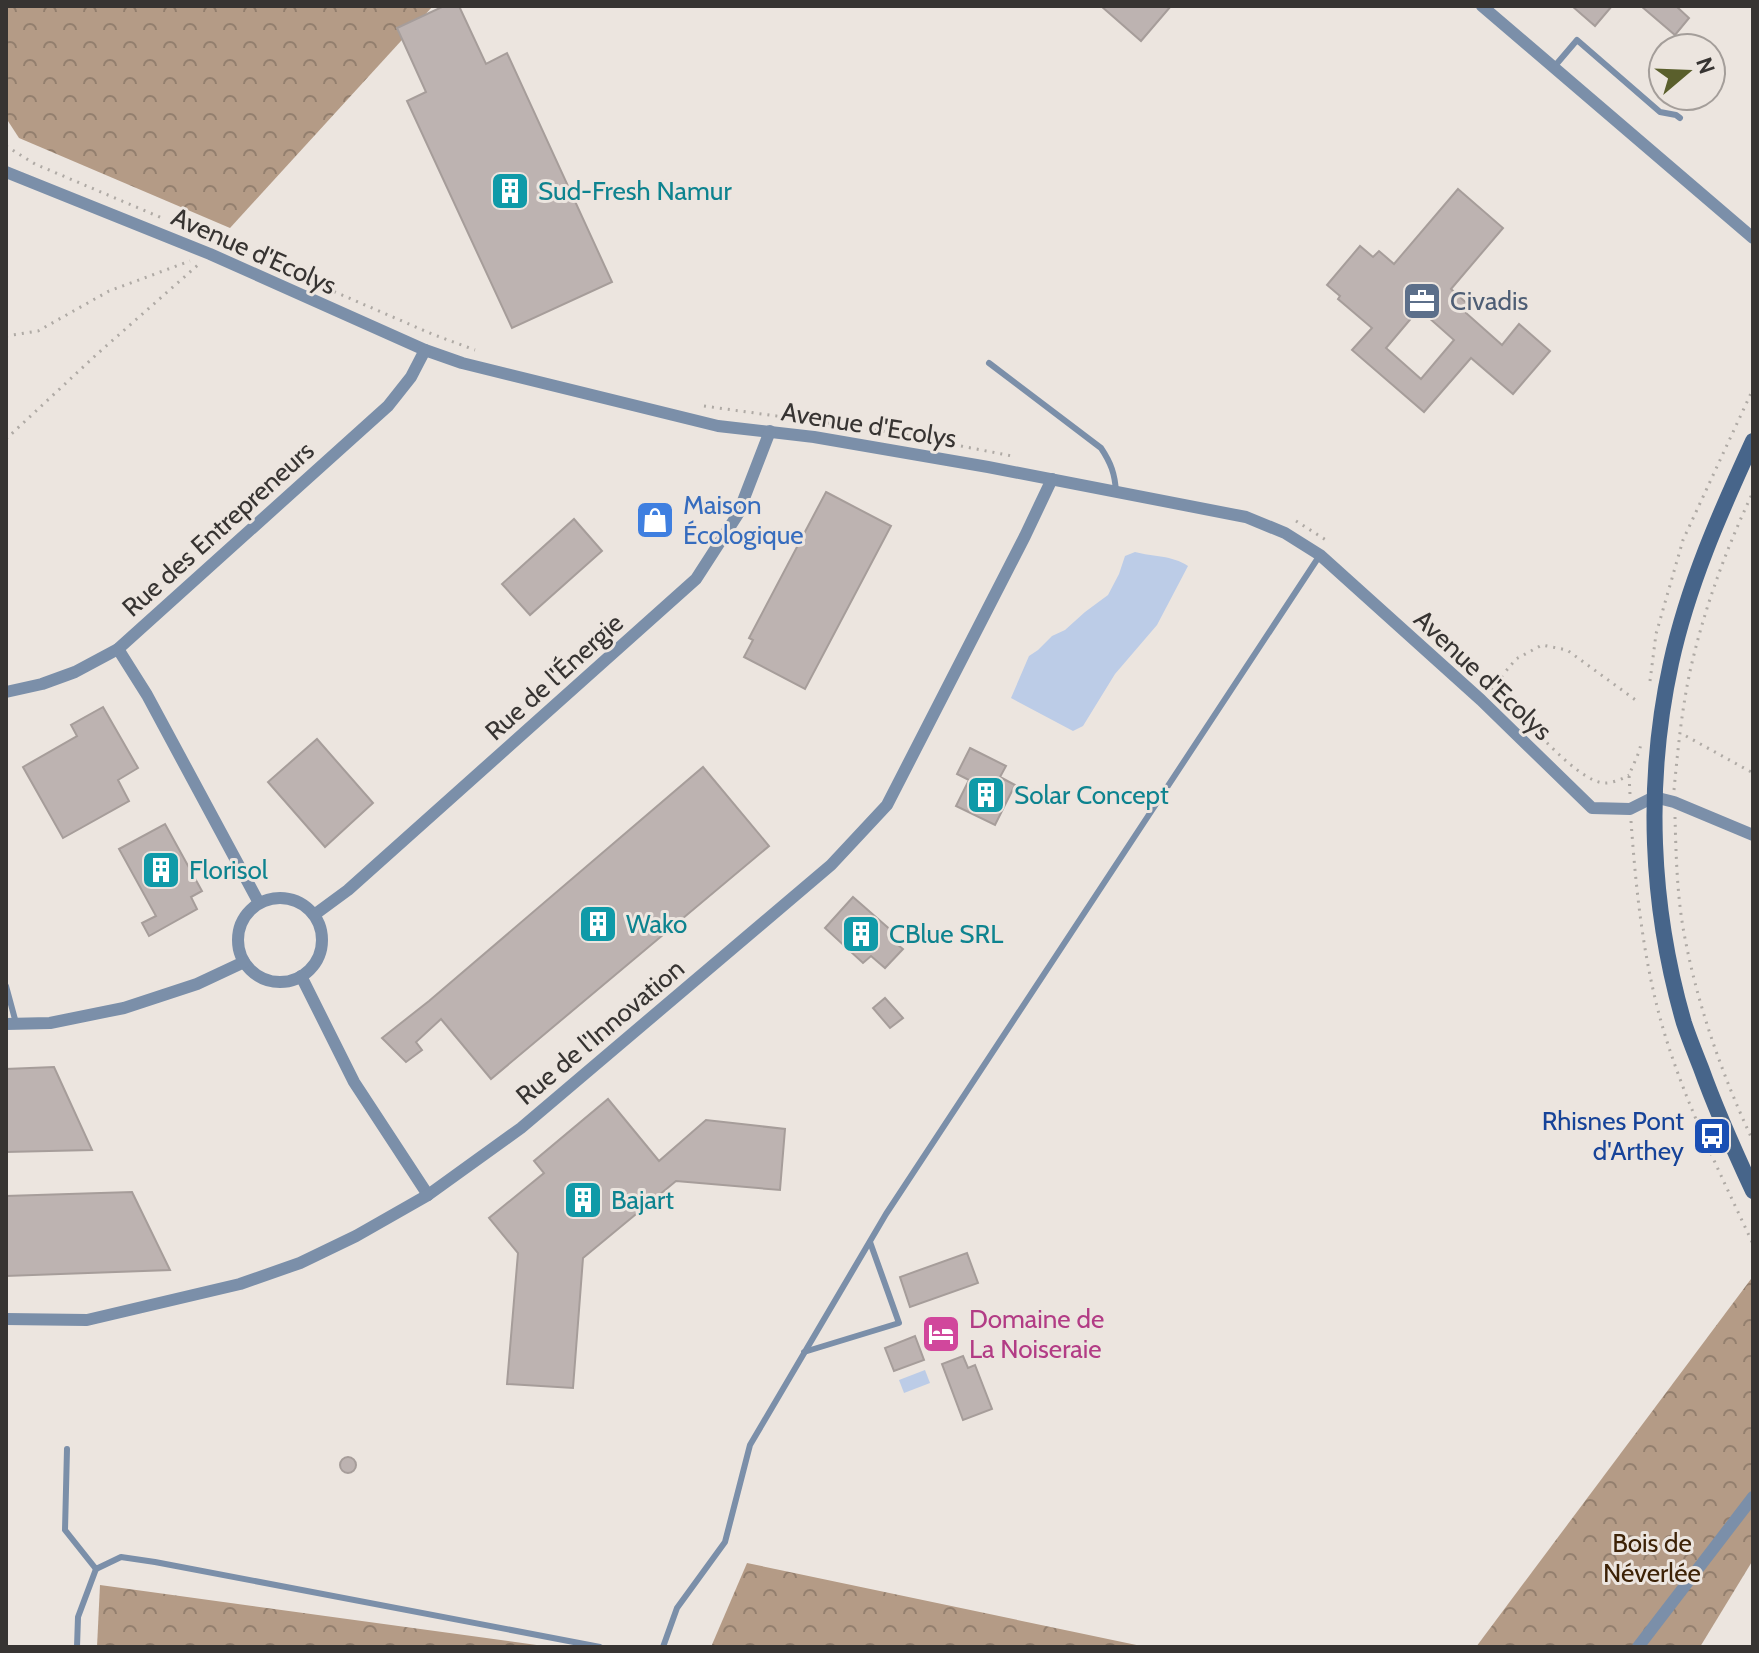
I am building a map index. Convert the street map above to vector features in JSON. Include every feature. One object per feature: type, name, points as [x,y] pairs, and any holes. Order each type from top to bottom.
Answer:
[{"type":"main road","points":[[1753,441],[1722,507],[1684,613],[1659,726],[1654,797],[1654,846],[1663,935],[1685,1024],[1720,1120],[1753,1191]]},
{"type":"street","points":[[1482,6],[1753,238]]},
{"type":"street","name":"Avenue d'Ecolys","points":[[6,172],[210,254],[425,350],[462,363],[718,426],[770,431],[988,467],[1246,517],[1285,533],[1320,555],[1481,700],[1592,808],[1630,809],[1654,797]]},
{"type":"street","name":"Rue des Entrepreneurs","points":[[6,692],[75,672],[118,649],[388,406],[411,377],[425,350]]},
{"type":"street","name":"Rue de l'Énergie","points":[[314,915],[348,890],[696,579],[738,514],[770,431]]},
{"type":"street","name":"Rue de l'Innovation","points":[[6,1319],[87,1320],[240,1284],[300,1263],[356,1236],[428,1195],[521,1128],[831,865],[887,805],[1052,479]]},
{"type":"street","points":[[118,649],[147,695],[259,903]]},
{"type":"street","points":[[1654,797],[1674,802],[1753,835]]},
{"type":"street","points":[[274,898],[290,899],[305,905],[314,915],[322,933],[321,950],[314,965],[301,976],[284,982],[266,979],[244,962],[238,946],[239,932],[248,912],[259,903],[274,898]]},
{"type":"street","points":[[11,1024],[50,1023],[124,1008],[197,984],[244,962]]},
{"type":"street","points":[[301,976],[354,1082],[428,1195]]},
{"type":"street","points":[[1638,1647],[1753,1497]]},
{"type":"lane","points":[[1554,67],[1577,40],[1660,112],[1680,118]]},
{"type":"lane","points":[[989,363],[1101,448],[1111,463],[1116,492]]},
{"type":"lane","points":[[663,1647],[677,1608],[725,1542],[750,1445],[886,1214],[1320,555]]},
{"type":"lane","points":[[6,986],[11,1024]]},
{"type":"lane","points":[[804,1352],[899,1323],[870,1242]]},
{"type":"lane","points":[[67,1449],[65,1530],[96,1569]]},
{"type":"lane","points":[[77,1647],[78,1617],[96,1569],[121,1557],[600,1647]]},
{"type":"path","points":[[6,336],[38,331],[109,291],[210,254]]},
{"type":"path","points":[[6,439],[210,254]]},
{"type":"path","points":[[1481,700],[1516,659],[1542,645],[1567,650],[1637,701]]},
{"type":"path","points":[[1686,736],[1753,773]]},
{"type":"green space","points":[[6,6],[433,6],[230,228],[19,138],[6,118]]},
{"type":"green space","name":"Bois de Néverlée","points":[[1751,1279],[1753,1560],[1700,1647],[1476,1647]]},
{"type":"green space","points":[[747,1563],[1146,1647],[711,1647]]},
{"type":"green space","points":[[100,1585],[551,1647],[97,1647]]},
{"type":"water","points":[[1135,552],[1169,558],[1188,566],[1157,625],[1115,674],[1083,726],[1073,731],[1011,698],[1029,656],[1108,595],[1125,556]]},
{"type":"water","points":[[925,1370],[930,1383],[904,1393],[899,1380]]},
{"type":"building","name":"Sud-Fresh Namur","points":[[444,6],[459,6],[486,64],[507,53],[612,282],[512,328],[407,101],[426,92],[397,28]]},
{"type":"building","points":[[1101,6],[1171,6],[1141,41]]},
{"type":"building","points":[[1572,6],[1612,6],[1595,26]]},
{"type":"building","points":[[1641,6],[1676,6],[1689,18],[1677,32],[1671,32]]},
{"type":"building","name":"Civadis","points":[[1458,189],[1503,228],[1451,289],[1471,307],[1466,313],[1502,345],[1519,324],[1550,351],[1513,394],[1471,358],[1424,412],[1352,350],[1372,328],[1338,299],[1340,296],[1327,285],[1360,246],[1373,257],[1379,251],[1394,264]],"holes":[[[1419,309],[1454,340],[1421,379],[1386,348]]]},
{"type":"building","points":[[826,492],[891,526],[805,689],[744,657],[753,640],[749,638]]},
{"type":"building","points":[[574,519],[602,551],[530,615],[502,584]]},
{"type":"building","points":[[103,707],[138,768],[118,780],[129,801],[63,838],[23,767],[77,736],[71,725]]},
{"type":"building","points":[[317,739],[373,803],[325,847],[268,782]]},
{"type":"building","name":"Solar Concept","points":[[970,748],[1006,766],[1000,777],[1015,785],[995,825],[956,806],[969,780],[957,774]]},
{"type":"building","name":"Wako","points":[[703,767],[769,846],[491,1079],[441,1019],[416,1042],[422,1050],[406,1062],[382,1038],[429,1001]]},
{"type":"building","name":"Florisol","points":[[165,824],[202,891],[191,897],[197,909],[149,936],[142,923],[156,916],[119,849]]},
{"type":"building","name":"CBlue SRL","points":[[853,897],[893,932],[888,937],[903,949],[885,968],[871,956],[863,963],[825,928]]},
{"type":"building","points":[[885,998],[903,1018],[890,1028],[873,1008]]},
{"type":"building","points":[[54,1067],[92,1150],[6,1152],[6,1069]]},
{"type":"building","points":[[608,1099],[659,1161],[706,1120],[785,1129],[780,1190],[676,1181],[583,1258],[573,1388],[507,1384],[518,1253],[489,1218],[544,1173],[534,1161]]},
{"type":"building","points":[[132,1192],[170,1270],[6,1276],[6,1196]]},
{"type":"building","points":[[967,1253],[978,1283],[910,1307],[900,1277]]},
{"type":"building","points":[[915,1336],[924,1360],[894,1371],[885,1348]]},
{"type":"building","points":[[963,1356],[968,1368],[975,1365],[992,1409],[963,1420],[942,1364]]},
{"type":"building","points":[[345,1457],[351,1457],[356,1465],[354,1471],[345,1473],[340,1468],[340,1462]]},
{"type":"place","name":"Sud-Fresh Namur","points":[[510,191]]},
{"type":"place","name":"Civadis","points":[[1422,301]]},
{"type":"place","name":"Maison Écologique","points":[[655,520]]},
{"type":"place","name":"Solar Concept","points":[[986,795]]},
{"type":"place","name":"Florisol","points":[[161,870]]},
{"type":"place","name":"Wako","points":[[598,924]]},
{"type":"place","name":"CBlue SRL","points":[[861,934]]},
{"type":"place","name":"Rhisnes Pont d'Arthey","points":[[1712,1136]]},
{"type":"place","name":"Bajart","points":[[583,1200]]},
{"type":"place","name":"Domaine de La Noiseraie","points":[[941,1334]]}]
